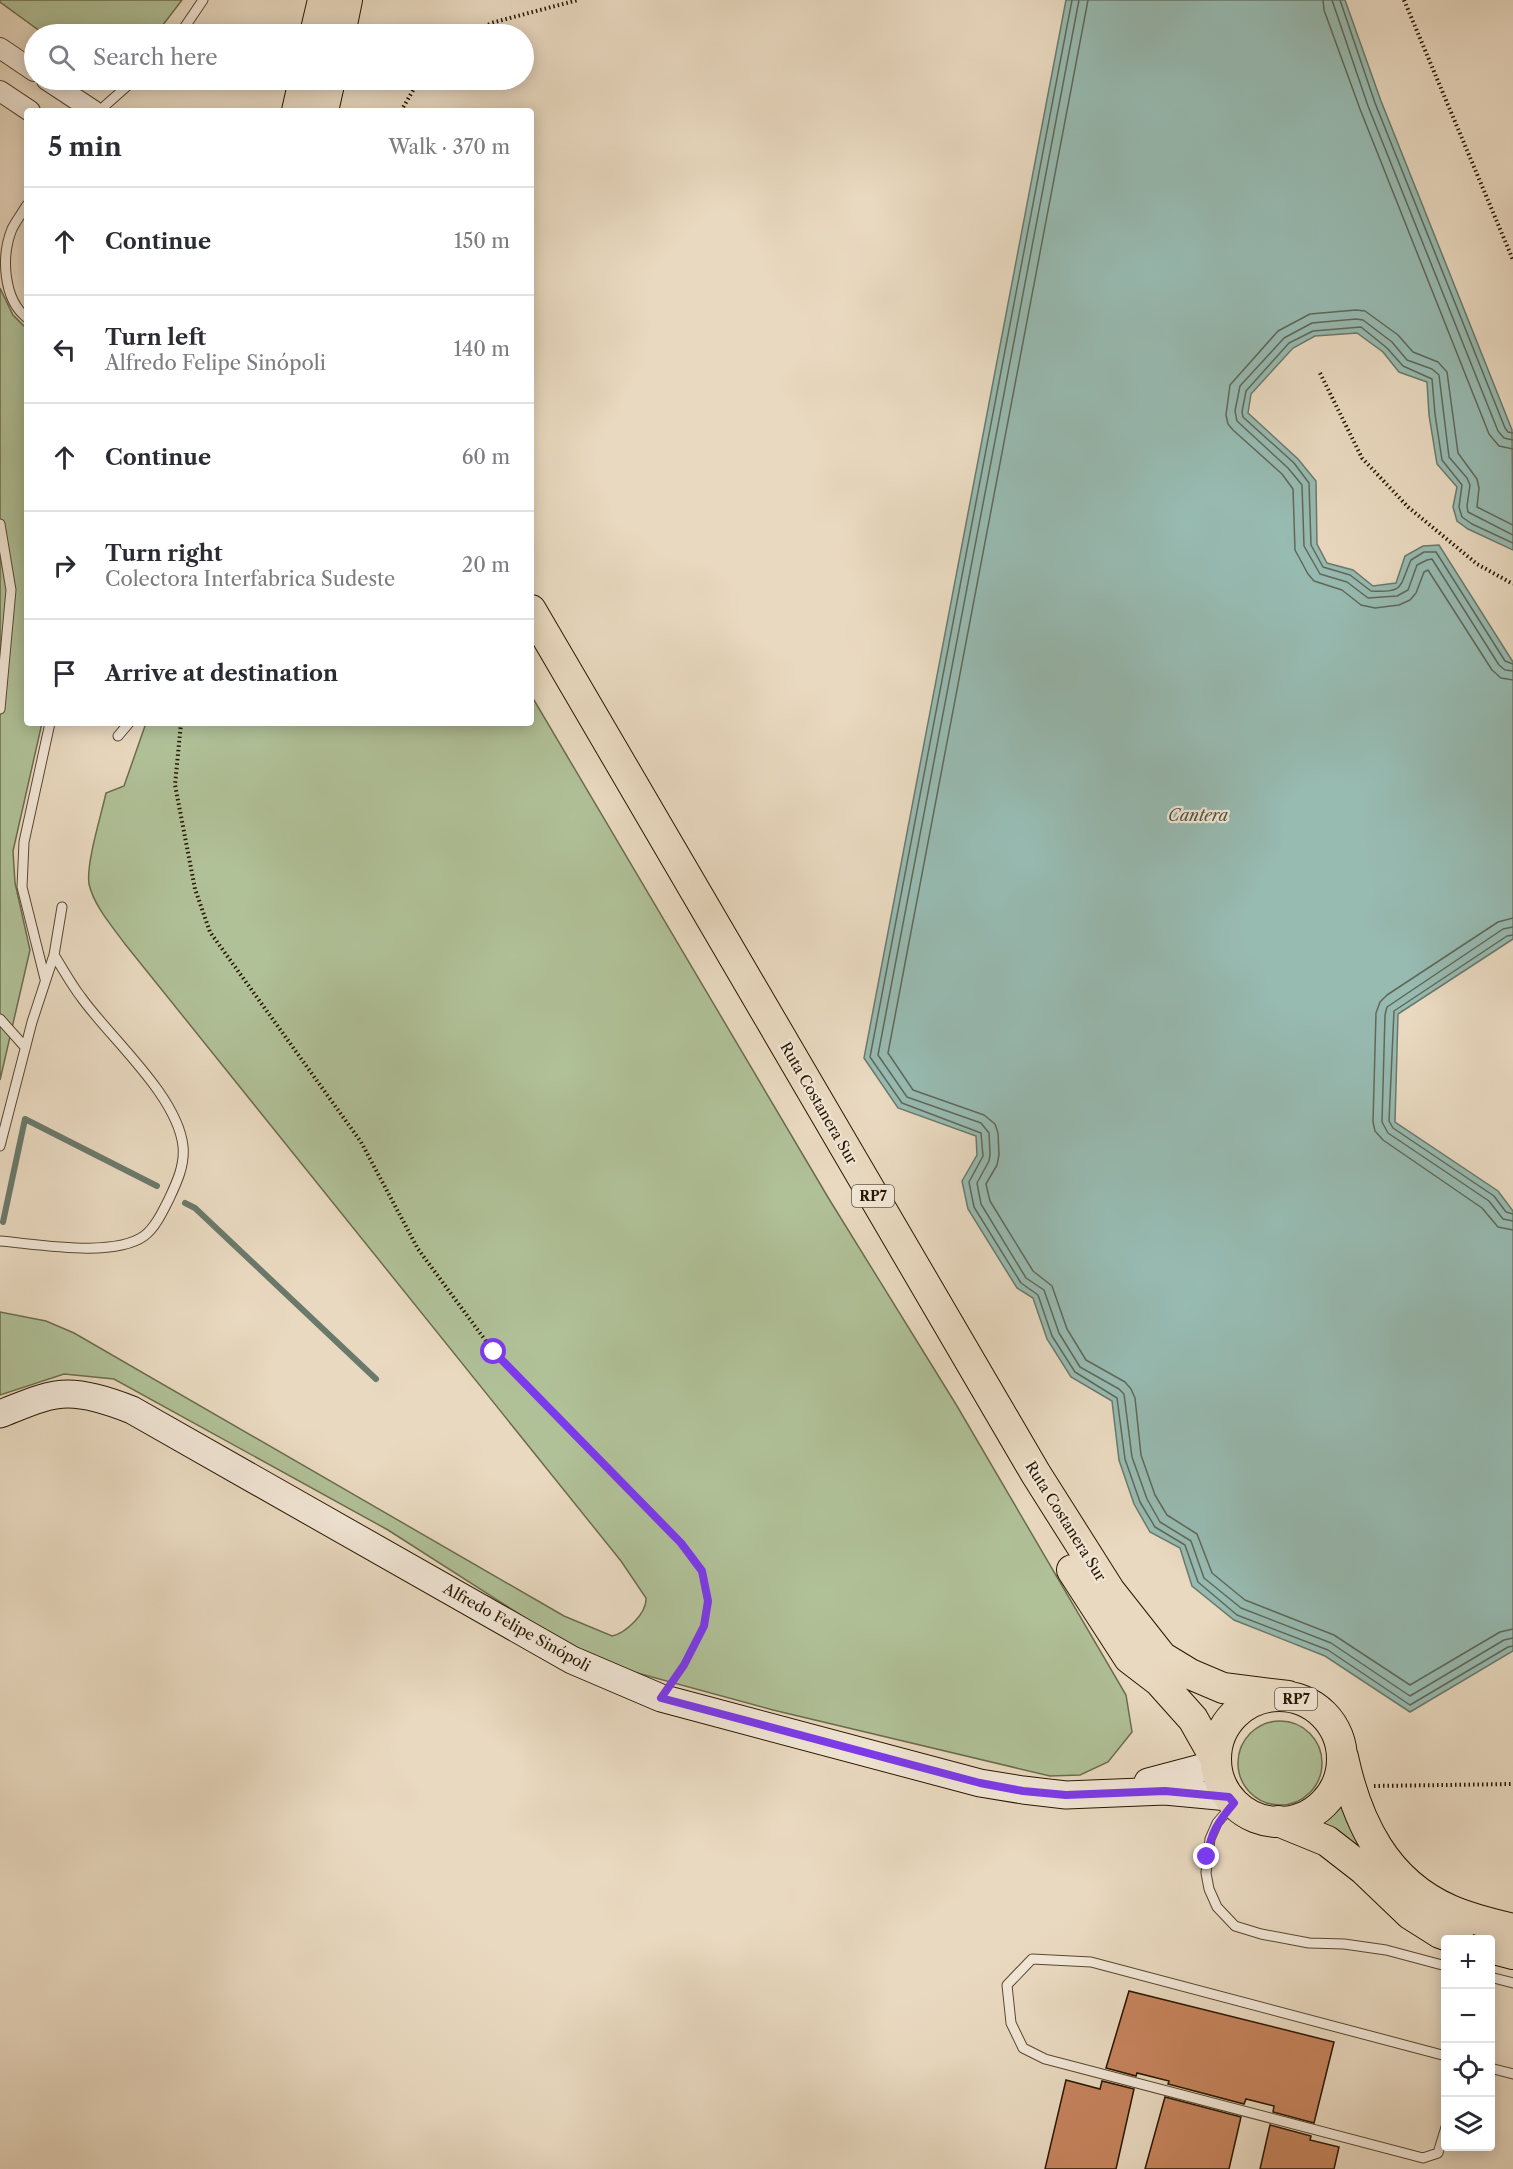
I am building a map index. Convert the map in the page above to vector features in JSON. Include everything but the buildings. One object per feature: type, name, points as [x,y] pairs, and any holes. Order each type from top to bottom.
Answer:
[{"type":"main road","points":[[317,24],[323,0]]},
{"type":"main road","points":[[341,24],[347,0]]},
{"type":"main road","points":[[298,108],[302,90]]},
{"type":"main road","points":[[324,108],[328,90]]},
{"type":"main road","name":"Ruta Costanera Sur","points":[[534,615],[1036,1474],[1110,1591],[1162,1657],[1190,1674],[1222,1688],[1288,1696],[1308,1702],[1325,1715],[1337,1732],[1349,1787],[1366,1829],[1389,1865],[1417,1892],[1450,1910],[1513,1929]]},
{"type":"main road","name":"Ruta Costanera Sur","points":[[534,651],[1086,1592],[1129,1658],[1158,1681],[1193,1719],[1216,1761],[1220,1782],[1232,1800]]},
{"type":"main road","name":"RP7","points":[[1216,1761],[1221,1734],[1232,1717],[1248,1704],[1267,1697],[1288,1696]]},
{"type":"main road","points":[[1278,1821],[1299,1818],[1318,1808],[1332,1793],[1340,1774],[1342,1753]]},
{"type":"main road","points":[[1232,1800],[1247,1813],[1262,1819],[1278,1821],[1327,1841],[1363,1869],[1410,1914],[1445,1935]]},
{"type":"main road","points":[[1495,1949],[1513,1954]]},
{"type":"street","points":[[0,48],[24,64]]},
{"type":"street","points":[[62,90],[89,108]]},
{"type":"street","points":[[0,91],[26,108]]},
{"type":"street","name":"Alfredo Felipe Sinópoli","points":[[0,1414],[37,1400],[67,1394],[112,1402],[132,1410],[572,1660],[661,1698],[980,1783],[1023,1791],[1066,1795]]},
{"type":"street","points":[[1066,1795],[1145,1783],[1216,1761]]},
{"type":"street","points":[[1066,1795],[1165,1791],[1232,1800]]},
{"type":"lane","points":[[186,24],[202,0]]},
{"type":"lane","points":[[102,108],[123,90]]},
{"type":"lane","points":[[24,210],[7,244],[6,268],[9,289],[19,312],[24,316]]},
{"type":"lane","points":[[0,524],[11,590],[0,709]]},
{"type":"lane","points":[[45,979],[24,896],[22,862],[24,842],[49,726]]},
{"type":"lane","points":[[118,736],[126,726]]},
{"type":"lane","points":[[0,1146],[45,979],[54,955],[62,907]]},
{"type":"lane","points":[[0,1241],[90,1248],[119,1247],[144,1236],[162,1214],[182,1165],[183,1145],[174,1120],[157,1089],[81,998],[54,955]]},
{"type":"lane","points":[[0,1020],[26,1047]]},
{"type":"lane","points":[[1232,1800],[1210,1839],[1206,1873],[1217,1907],[1235,1926],[1309,1943],[1344,1944],[1386,1950],[1441,1965]]},
{"type":"lane","points":[[1441,2055],[1091,1962],[1032,1959],[1007,1985],[1011,2023],[1023,2048],[1045,2059],[1423,2158],[1438,2153],[1441,2143]]},
{"type":"lane","points":[[1495,1978],[1513,1983]]},
{"type":"lane","points":[[1495,2069],[1513,2074]]},
{"type":"path","points":[[489,24],[578,0]]},
{"type":"path","points":[[1404,0],[1513,260]]},
{"type":"path","points":[[403,108],[413,90]]},
{"type":"path","points":[[1320,373],[1362,458],[1408,507],[1477,564],[1513,584]]},
{"type":"path","points":[[181,726],[175,785],[195,889],[210,932],[361,1142],[418,1249],[494,1352],[681,1543],[702,1571],[708,1601],[704,1626],[684,1665],[661,1698]]},
{"type":"path","points":[[1349,1787],[1513,1784]]},
{"type":"green space","points":[[0,0],[182,0],[164,24],[30,24]]},
{"type":"green space","points":[[0,288],[13,315],[24,326],[24,726],[41,726],[13,851],[15,883],[30,950],[0,1080]]},
{"type":"green space","points":[[534,700],[829,1199],[957,1406],[1126,1695],[1132,1732],[1108,1762],[1080,1775],[1050,1776],[773,1710],[630,1671],[566,1644],[388,1530],[114,1379],[64,1374],[0,1395],[0,1312],[46,1321],[74,1333],[564,1616],[612,1636],[635,1622],[645,1604],[646,1598],[621,1561],[125,944],[99,908],[89,884],[92,852],[106,793],[124,786],[145,726],[534,726]]},
{"type":"green space","points":[[1280,1721],[1296,1724],[1310,1733],[1319,1747],[1322,1763],[1319,1779],[1310,1793],[1296,1802],[1280,1805],[1264,1802],[1250,1793],[1241,1779],[1238,1763],[1241,1747],[1250,1733],[1264,1724]]},
{"type":"green space","points":[[1342,1795],[1395,1881],[1302,1822],[1324,1812]]},
{"type":"water","name":"Cantera","points":[[1066,0],[1345,0],[1381,101],[1512,430],[1513,550],[1468,529],[1457,521],[1453,507],[1457,487],[1437,464],[1429,415],[1427,382],[1399,372],[1383,352],[1357,333],[1315,336],[1293,348],[1251,394],[1248,413],[1298,459],[1316,481],[1317,544],[1327,563],[1353,570],[1373,586],[1396,583],[1405,556],[1423,546],[1439,545],[1513,662],[1513,939],[1398,1014],[1395,1122],[1498,1191],[1513,1211],[1513,1651],[1410,1712],[1325,1656],[1234,1620],[1192,1586],[1180,1548],[1150,1532],[1134,1504],[1119,1460],[1112,1401],[1071,1377],[1047,1339],[1033,1298],[1017,1288],[968,1209],[962,1181],[977,1155],[976,1136],[898,1108],[864,1058]]},
{"type":"waterway","points":[[3,1222],[25,1119],[157,1186]]},
{"type":"waterway","points":[[185,1203],[195,1208],[376,1379]]},
{"type":"route","points":[[494,1352],[681,1543],[702,1571],[708,1601],[704,1626],[684,1665],[661,1698],[980,1783],[1023,1791],[1066,1795],[1165,1791],[1229,1797],[1234,1803],[1217,1823],[1210,1839],[1207,1857]]}]
